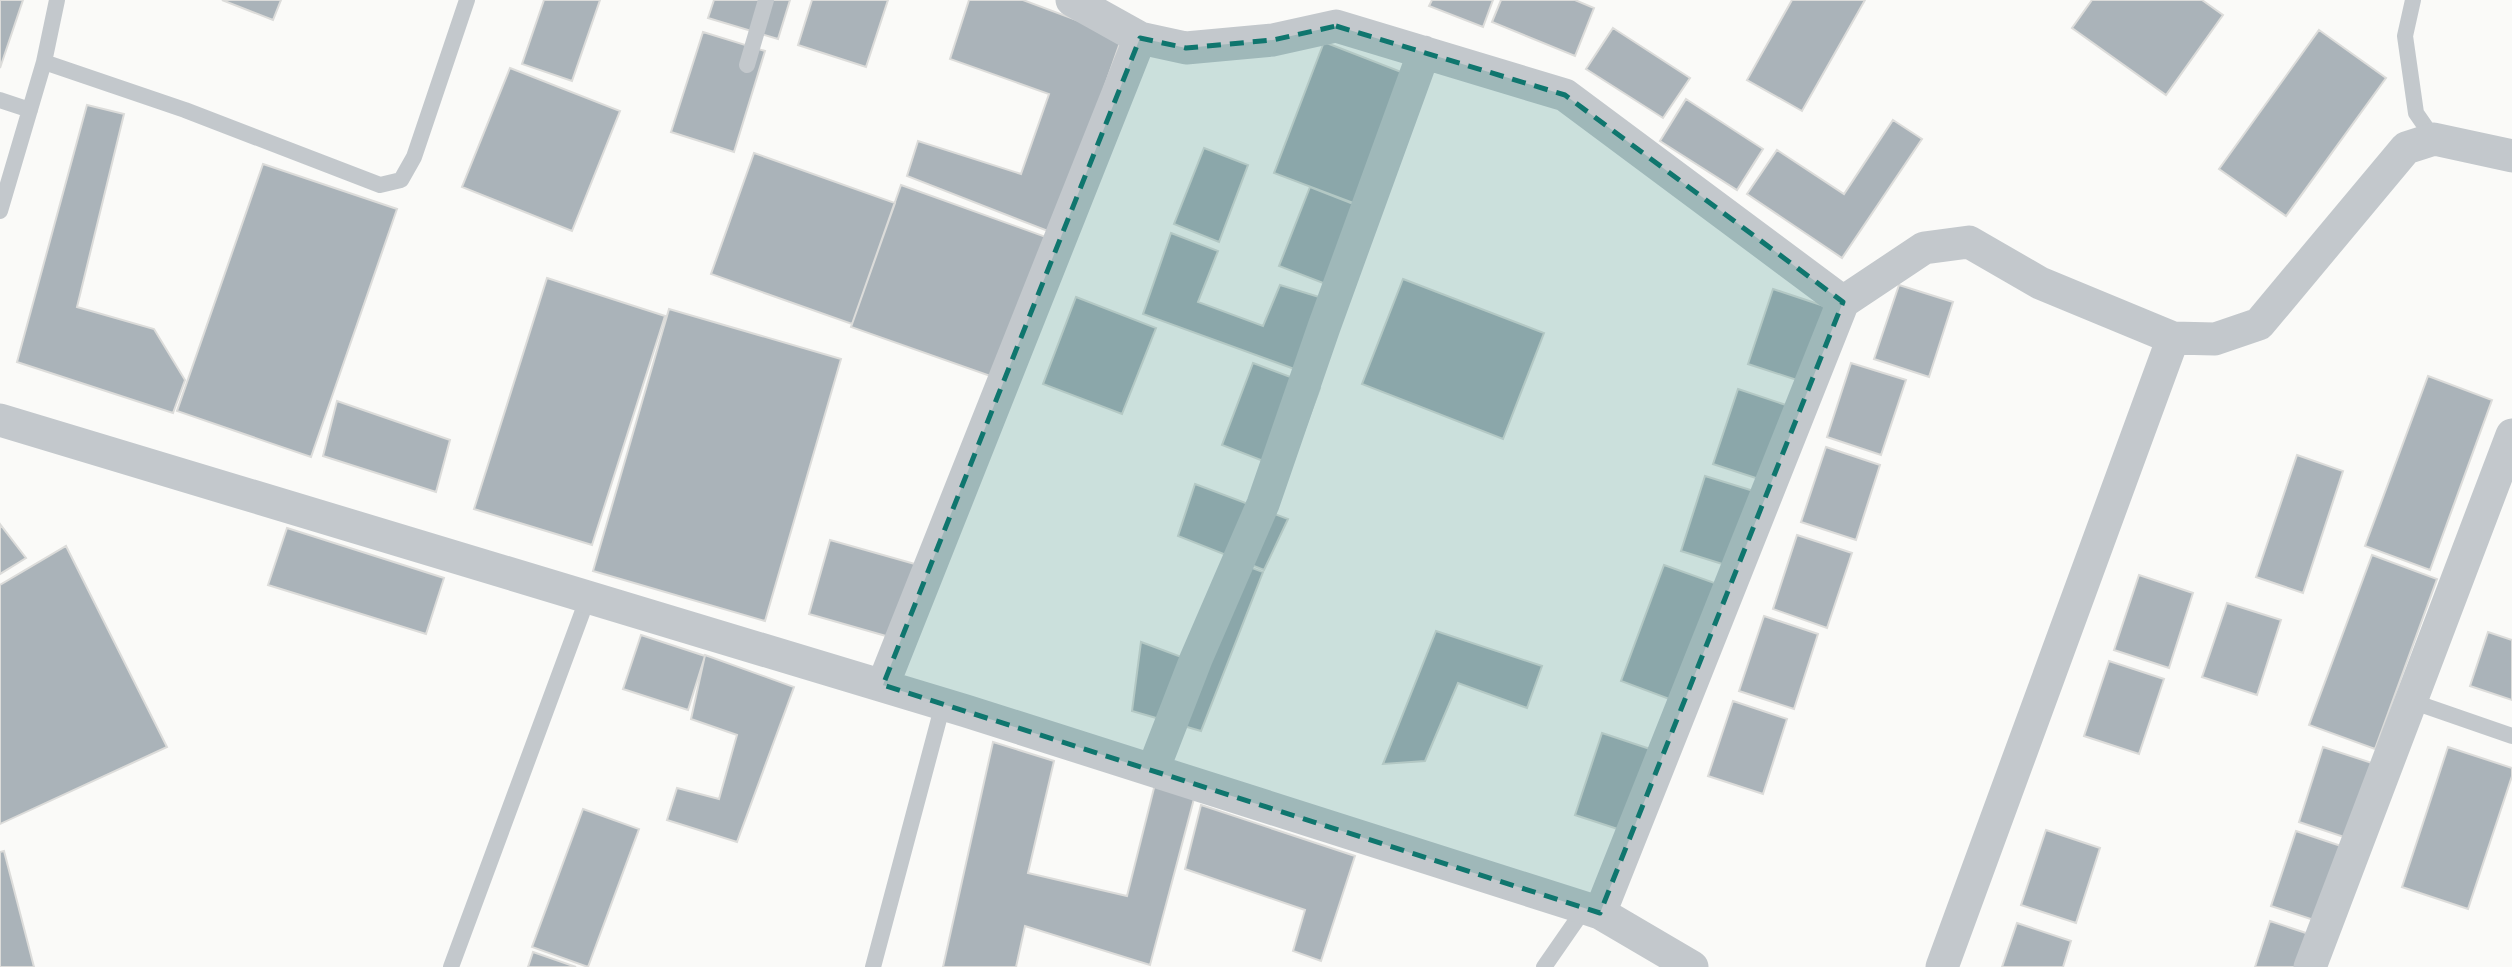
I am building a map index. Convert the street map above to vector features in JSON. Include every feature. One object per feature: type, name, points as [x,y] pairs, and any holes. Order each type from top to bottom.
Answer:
[{"type":"street","points":[[1072,0],[1140,38],[1186,48],[1273,40],[1336,26],[1565,94],[1843,302]]},
{"type":"street","points":[[883,685],[1140,38]]},
{"type":"street","points":[[1153,770],[1196,659],[1263,504],[1424,52]]},
{"type":"street","points":[[1593,911],[1843,302],[1924,248],[1969,242],[2040,283],[2173,338],[2215,340],[2259,324],[2406,148],[2434,139],[2512,156]]},
{"type":"street","points":[[1942,967],[2173,338]]},
{"type":"street","points":[[0,420],[883,685],[1593,911],[1692,967]]},
{"type":"street","points":[[2310,967],[2512,435]]},
{"type":"lane","points":[[0,211],[44,62],[57,0]]},
{"type":"lane","points":[[44,62],[185,110],[380,185],[401,180],[414,157],[467,0]]},
{"type":"lane","points":[[747,65],[766,0]]},
{"type":"lane","points":[[2413,0],[2405,36],[2416,113],[2434,139]]},
{"type":"lane","points":[[0,100],[30,110]]},
{"type":"lane","points":[[451,967],[588,597]]},
{"type":"lane","points":[[2411,701],[2512,736]]},
{"type":"lane","points":[[873,967],[943,704]]},
{"type":"lane","points":[[1544,967],[1593,911]]},
{"type":"highlighted area","points":[[1336,26],[1565,95],[1843,302],[1600,913],[883,685],[1140,38],[1186,48],[1273,40]]},
{"type":"building","points":[[0,0],[23,0],[0,68]]},
{"type":"building","points":[[222,0],[281,0],[273,20]]},
{"type":"building","points":[[544,0],[600,0],[572,81],[522,64]]},
{"type":"building","points":[[714,0],[790,0],[778,39],[708,18]]},
{"type":"building","points":[[812,0],[888,0],[866,67],[798,45]]},
{"type":"building","points":[[969,0],[1023,0],[1122,37],[1053,233],[907,176],[918,141],[1021,174],[1049,94],[950,59]]},
{"type":"building","points":[[1432,0],[1493,0],[1483,27],[1429,6]]},
{"type":"building","points":[[1501,0],[1575,0],[1594,8],[1575,56],[1492,22]]},
{"type":"building","points":[[1792,0],[1865,0],[1802,111],[1747,80]]},
{"type":"building","points":[[2092,0],[2202,0],[2223,15],[2166,95],[2072,28]]},
{"type":"building","points":[[1613,28],[1690,78],[1663,118],[1586,69]]},
{"type":"building","points":[[2319,30],[2386,78],[2286,216],[2219,169]]},
{"type":"building","points":[[703,32],[765,51],[734,152],[671,132]]},
{"type":"building","points":[[1324,42],[1427,82],[1377,212],[1274,173]]},
{"type":"building","points":[[510,68],[620,111],[572,231],[462,187]]},
{"type":"building","points":[[1686,99],[1763,149],[1737,190],[1660,141]]},
{"type":"building","points":[[87,105],[124,114],[77,307],[154,329],[185,380],[173,413],[17,362]]},
{"type":"building","points":[[1893,120],[1922,139],[1842,258],[1747,194],[1777,150],[1844,194]]},
{"type":"building","points":[[1204,148],[1248,165],[1219,242],[1174,224]]},
{"type":"building","points":[[754,153],[895,203],[852,324],[711,274]]},
{"type":"building","points":[[263,164],[397,209],[311,457],[177,411]]},
{"type":"building","points":[[901,185],[1046,237],[996,378],[851,327]]},
{"type":"building","points":[[1310,187],[1379,214],[1349,293],[1279,266]]},
{"type":"building","points":[[1171,233],[1218,251],[1198,302],[1263,326],[1280,285],[1345,305],[1319,378],[1143,314]]},
{"type":"building","points":[[547,278],[665,316],[592,545],[474,509]]},
{"type":"building","points":[[1403,279],[1544,333],[1503,439],[1362,384]]},
{"type":"building","points":[[1899,285],[1953,302],[1929,377],[1874,359]]},
{"type":"building","points":[[1773,289],[1827,307],[1803,382],[1748,364]]},
{"type":"building","points":[[1076,297],[1156,328],[1122,414],[1043,384]]},
{"type":"building","points":[[669,309],[841,359],[765,621],[593,571]]},
{"type":"building","points":[[1253,363],[1320,388],[1289,471],[1222,445]]},
{"type":"building","points":[[1851,363],[1906,380],[1881,455],[1827,437]]},
{"type":"building","points":[[2428,376],[2492,400],[2430,570],[2365,546]]},
{"type":"building","points":[[1738,389],[1792,407],[1768,482],[1713,464]]},
{"type":"building","points":[[337,401],[450,440],[436,492],[323,456]]},
{"type":"building","points":[[1826,447],[1880,465],[1856,540],[1801,522]]},
{"type":"building","points":[[2297,455],[2343,471],[2303,593],[2256,577]]},
{"type":"building","points":[[1705,476],[1760,493],[1735,568],[1681,551]]},
{"type":"building","points":[[1195,484],[1288,519],[1264,570],[1178,536]]},
{"type":"building","points":[[0,524],[26,558],[0,574]]},
{"type":"building","points":[[287,528],[444,578],[426,634],[268,585]]},
{"type":"building","points":[[1797,535],[1852,553],[1827,628],[1773,609]]},
{"type":"building","points":[[830,540],[936,570],[914,644],[809,614]]},
{"type":"building","points":[[66,546],[167,747],[0,824],[0,585]]},
{"type":"building","points":[[2372,555],[2437,579],[2375,749],[2309,725]]},
{"type":"building","points":[[1231,560],[1263,572],[1201,731],[1132,711],[1141,642],[1192,661]]},
{"type":"building","points":[[1664,565],[1723,586],[1680,703],[1621,681]]},
{"type":"building","points":[[2139,575],[2193,593],[2169,668],[2114,650]]},
{"type":"building","points":[[2227,603],[2281,620],[2257,695],[2202,677]]},
{"type":"building","points":[[1764,616],[1818,634],[1794,709],[1739,691]]},
{"type":"building","points":[[1436,631],[1542,666],[1527,708],[1458,683],[1425,761],[1383,764]]},
{"type":"building","points":[[2488,632],[2512,640],[2512,700],[2470,686]]},
{"type":"building","points":[[641,635],[705,656],[688,710],[623,689]]},
{"type":"building","points":[[705,655],[794,687],[737,842],[667,820],[677,788],[719,799],[737,735],[691,719]]},
{"type":"building","points":[[2109,661],[2164,679],[2139,754],[2084,736]]},
{"type":"building","points":[[1733,701],[1787,719],[1763,794],[1708,776]]},
{"type":"building","points":[[1602,733],[1662,753],[1636,835],[1575,815]]},
{"type":"building","points":[[993,742],[1054,761],[1028,873],[1127,896],[1155,784],[1195,795],[1150,965],[1025,926],[1016,967],[943,967]]},
{"type":"building","points":[[2323,747],[2378,765],[2353,840],[2299,822]]},
{"type":"building","points":[[2448,747],[2512,768],[2512,776],[2468,909],[2402,887]]},
{"type":"building","points":[[1201,805],[1355,856],[1321,961],[1293,951],[1305,910],[1185,869]]},
{"type":"building","points":[[583,809],[639,829],[588,967],[532,947]]},
{"type":"building","points":[[2046,830],[2100,848],[2076,923],[2021,905]]},
{"type":"building","points":[[2296,831],[2350,849],[2326,924],[2271,906]]},
{"type":"building","points":[[4,851],[34,967],[0,967],[0,852]]},
{"type":"building","points":[[2270,921],[2324,939],[2315,967],[2255,967]]},
{"type":"building","points":[[2017,923],[2071,941],[2063,967],[2002,967]]},
{"type":"building","points":[[533,952],[576,967],[528,967]]}]
